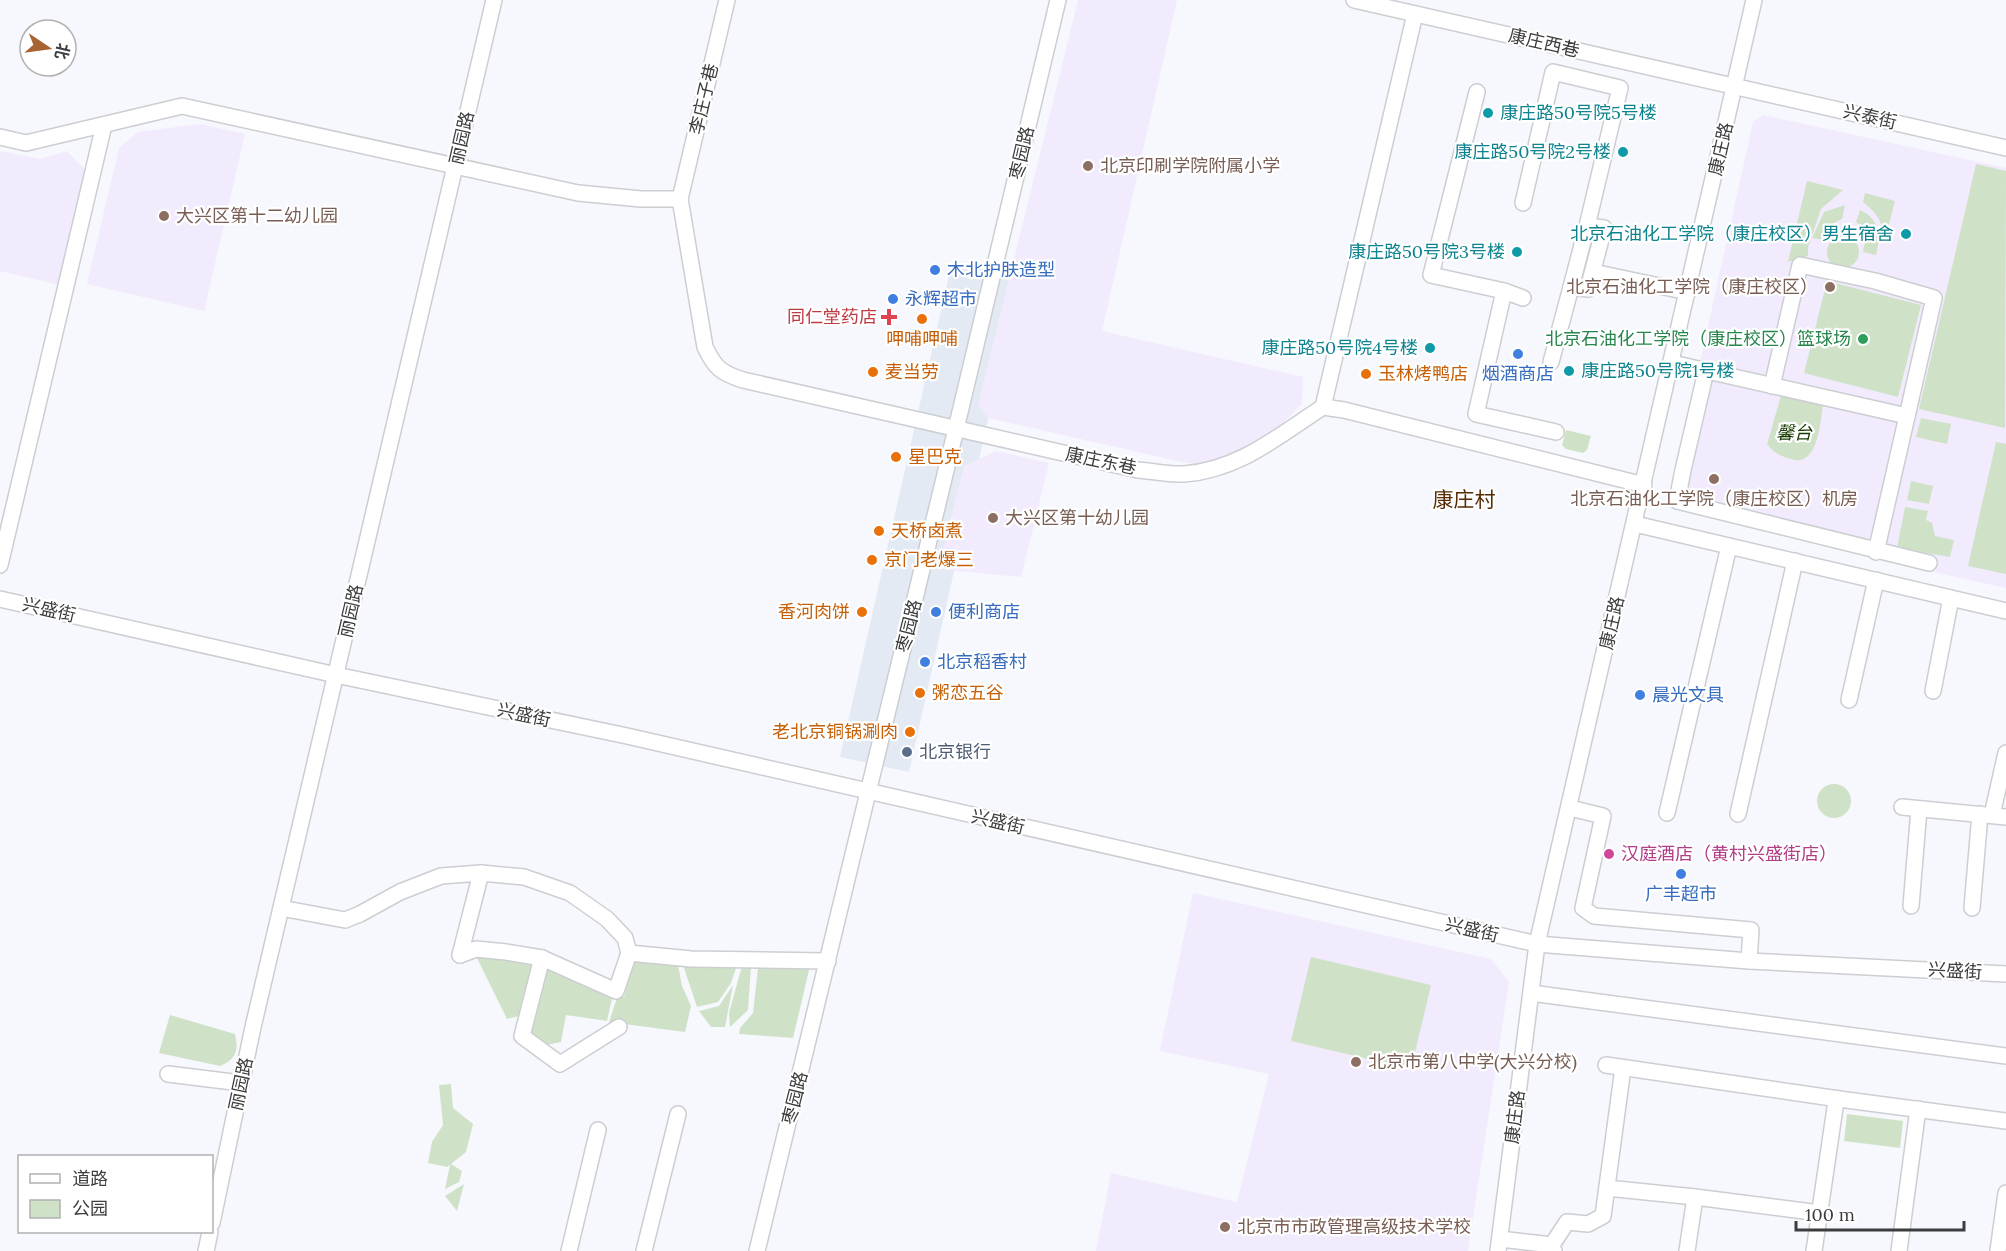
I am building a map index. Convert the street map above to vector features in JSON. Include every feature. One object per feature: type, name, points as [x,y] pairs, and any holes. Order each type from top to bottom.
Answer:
[{"type":"street","name":"丽园路","points":[[213,1218],[241,1083],[494,0]]},
{"type":"street","name":"李庄子巷","points":[[680,199],[727,0]]},
{"type":"street","name":"枣园路","points":[[757,1251],[957,429],[1058,0]]},
{"type":"street","name":"康庄西巷","points":[[1354,0],[1735,86]]},
{"type":"street","name":"康庄路","points":[[1499,1245],[1537,944],[1754,0]]},
{"type":"street","points":[[1415,14],[1323,407],[1344,410],[1644,485]]},
{"type":"street","points":[[1523,203],[1553,72],[1620,88],[1551,362]]},
{"type":"street","name":"兴泰街","points":[[1735,86],[2006,148]]},
{"type":"street","points":[[1477,92],[1431,275],[1504,291],[1523,298]]},
{"type":"street","points":[[0,137],[26,143],[182,106],[578,193],[641,199],[680,199]]},
{"type":"street","points":[[0,565],[104,125]]},
{"type":"street","name":"康庄东巷","points":[[680,199],[705,347],[712,363],[724,374],[1138,470],[1182,474],[1222,468],[1253,453],[1323,407]]},
{"type":"street","points":[[1571,287],[1588,289],[1593,272],[1604,228],[1587,226]]},
{"type":"street","points":[[1772,386],[1800,265],[1875,281],[1934,298],[1876,552]]},
{"type":"street","points":[[1593,272],[1688,292]]},
{"type":"street","points":[[1504,291],[1476,414],[1556,432]]},
{"type":"street","points":[[1672,363],[1907,416]]},
{"type":"street","points":[[1706,371],[1677,501],[1876,552],[1929,563]]},
{"type":"street","points":[[1635,524],[2006,611]]},
{"type":"street","points":[[1667,813],[1729,546]]},
{"type":"street","points":[[1738,814],[1795,561]]},
{"type":"street","points":[[1849,700],[1876,580]]},
{"type":"street","points":[[1933,691],[1952,598]]},
{"type":"street","name":"兴盛街","points":[[0,599],[336,675],[627,736],[1537,944],[1749,961],[2006,974]]},
{"type":"street","points":[[1972,908],[2006,753]]},
{"type":"street","points":[[1902,807],[1993,816]]},
{"type":"street","points":[[1569,808],[1603,816],[1583,908],[1594,916],[1751,930],[1749,961]]},
{"type":"street","points":[[1911,906],[1919,809]]},
{"type":"street","points":[[282,908],[345,920],[400,892],[441,876],[481,873],[524,878],[570,893],[607,919],[625,938],[629,953],[616,991],[542,958],[476,950],[460,956],[481,873]]},
{"type":"street","points":[[629,953],[691,959],[828,961]]},
{"type":"street","points":[[542,958],[522,1036],[560,1064],[619,1028]]},
{"type":"street","points":[[1531,993],[2006,1056]]},
{"type":"street","points":[[1606,1065],[1839,1099],[2006,1120]]},
{"type":"street","points":[[1499,1245],[1553,1248],[1567,1222],[1588,1224],[1603,1216],[1623,1068]]},
{"type":"street","points":[[168,1074],[241,1083]]},
{"type":"street","points":[[1814,1251],[1836,1101],[1839,1099]]},
{"type":"street","points":[[1899,1251],[1918,1109]]},
{"type":"street","points":[[644,1251],[678,1114]]},
{"type":"street","points":[[569,1251],[598,1130]]},
{"type":"street","points":[[1607,1188],[1820,1213]]},
{"type":"street","points":[[1998,1251],[2006,1192]]},
{"type":"street","points":[[1687,1251],[1695,1197]]},
{"type":"street","points":[[206,1251],[210,1233]]},
{"type":"shaded area","name":"北京印刷学院附属小学","points":[[1078,0],[1177,0],[1102,331],[1303,377],[1302,404],[1253,453],[1222,468],[1182,462],[988,418],[978,405]]},
{"type":"shaded area","name":"北京石油化工学院（康庄校区）","points":[[1763,115],[2006,168],[2006,588],[1870,558],[1669,503],[1753,122]]},
{"type":"shaded area","name":"大兴区第十二幼儿园","points":[[200,124],[245,134],[204,311],[87,284],[119,148],[138,132]]},
{"type":"shaded area","points":[[0,151],[40,159],[67,151],[86,171],[59,285],[0,271]]},
{"type":"shaded area","points":[[952,262],[1020,277],[909,772],[840,757]]},
{"type":"shaded area","name":"大兴区第十幼儿园","points":[[996,451],[1049,463],[1021,577],[938,569],[964,466]]},
{"type":"shaded area","name":"北京市第八中学(大兴分校)","points":[[1193,893],[1491,959],[1509,982],[1468,1251],[1096,1251],[1111,1173],[1237,1202],[1269,1074],[1160,1051]]},
{"type":"green space","points":[[1976,164],[2006,171],[2005,428],[1919,409]]},
{"type":"green space","points":[[1807,181],[1843,190],[1821,209],[1808,247],[1808,256],[1788,262]]},
{"type":"green space","points":[[1865,193],[1895,201],[1885,239],[1878,218],[1863,202]]},
{"type":"green space","points":[[1845,205],[1842,219],[1830,227],[1823,240],[1812,238],[1824,212]]},
{"type":"green space","points":[[1860,210],[1872,218],[1875,223],[1878,235],[1876,255],[1863,252],[1865,232],[1856,222]]},
{"type":"green space","points":[[1843,236],[1855,240],[1859,252],[1855,264],[1843,268],[1831,264],[1827,252],[1831,240]]},
{"type":"green space","name":"北京石油化工学院（康庄校区）篮球场","points":[[1827,281],[1921,305],[1898,397],[1804,373]]},
{"type":"green space","name":"馨台","points":[[1781,396],[1823,405],[1816,442],[1807,457],[1800,460],[1780,455],[1767,444]]},
{"type":"green space","points":[[1921,418],[1951,424],[1947,444],[1916,437]]},
{"type":"green space","points":[[1566,430],[1591,436],[1587,450],[1583,453],[1566,449],[1562,445]]},
{"type":"green space","points":[[1996,442],[2006,444],[2006,574],[1968,566]]},
{"type":"green space","points":[[1911,481],[1933,486],[1929,504],[1907,500]]},
{"type":"green space","points":[[1905,507],[1928,511],[1926,520],[1932,523],[1935,536],[1954,540],[1950,557],[1897,548]]},
{"type":"green space","points":[[1834,784],[1846,789],[1851,801],[1846,813],[1834,818],[1822,813],[1817,801],[1822,789]]},
{"type":"green space","points":[[476,956],[536,960],[523,1015],[507,1019]]},
{"type":"green space","points":[[1311,957],[1431,985],[1411,1069],[1291,1041]]},
{"type":"green space","points":[[634,960],[678,965],[682,986],[691,1006],[685,1032],[609,1022],[618,995],[624,997]]},
{"type":"green space","points":[[545,963],[613,994],[607,1021],[566,1015],[561,1042],[546,1045],[530,1032]]},
{"type":"green space","points":[[683,965],[737,965],[731,983],[718,1002],[697,1007]]},
{"type":"green space","points":[[742,966],[751,966],[748,1010],[730,1027],[729,1013]]},
{"type":"green space","points":[[810,966],[793,1038],[739,1034],[740,1028],[753,1013],[758,968]]},
{"type":"green space","points":[[733,985],[725,1027],[711,1027],[699,1011],[719,1006]]},
{"type":"green space","points":[[170,1015],[235,1034],[237,1045],[235,1054],[220,1066],[159,1053]]},
{"type":"green space","points":[[451,1084],[453,1108],[473,1124],[466,1152],[451,1164],[462,1171],[459,1182],[445,1189],[450,1165],[447,1167],[428,1163],[432,1142],[443,1125],[439,1085]]},
{"type":"green space","points":[[1847,1114],[1903,1121],[1900,1148],[1844,1141]]},
{"type":"green space","points":[[464,1184],[457,1211],[445,1196]]},
{"type":"place","name":"康庄路50号院5号楼","points":[[1488,113]]},
{"type":"place","name":"康庄路50号院2号楼","points":[[1623,152]]},
{"type":"place","name":"北京印刷学院附属小学","points":[[1088,166]]},
{"type":"place","name":"大兴区第十二幼儿园","points":[[164,216]]},
{"type":"place","name":"北京石油化工学院（康庄校区）男生宿舍","points":[[1906,234]]},
{"type":"place","name":"康庄路50号院3号楼","points":[[1517,252]]},
{"type":"place","name":"木北护肤造型","points":[[935,270]]},
{"type":"place","name":"北京石油化工学院（康庄校区）","points":[[1830,287]]},
{"type":"place","name":"永辉超市","points":[[893,299]]},
{"type":"place","name":"同仁堂药店","points":[[889,317]]},
{"type":"place","name":"呷哺呷哺","points":[[922,319]]},
{"type":"place","name":"北京石油化工学院（康庄校区）篮球场","points":[[1863,339]]},
{"type":"place","name":"康庄路50号院4号楼","points":[[1430,348]]},
{"type":"place","name":"烟酒商店","points":[[1518,354]]},
{"type":"place","name":"康庄路50号院1号楼","points":[[1569,371]]},
{"type":"place","name":"麦当劳","points":[[873,372]]},
{"type":"place","name":"玉林烤鸭店","points":[[1366,374]]},
{"type":"place","name":"星巴克","points":[[896,457]]},
{"type":"place","name":"北京石油化工学院（康庄校区）机房","points":[[1714,479]]},
{"type":"place","name":"大兴区第十幼儿园","points":[[993,518]]},
{"type":"place","name":"天桥卤煮","points":[[879,531]]},
{"type":"place","name":"京门老爆三","points":[[872,560]]},
{"type":"place","name":"香河肉饼","points":[[862,612]]},
{"type":"place","name":"便利商店","points":[[936,612]]},
{"type":"place","name":"北京稻香村","points":[[925,662]]},
{"type":"place","name":"粥恋五谷","points":[[920,693]]},
{"type":"place","name":"晨光文具","points":[[1640,695]]},
{"type":"place","name":"老北京铜锅涮肉","points":[[910,732]]},
{"type":"place","name":"北京银行","points":[[907,752]]},
{"type":"place","name":"汉庭酒店（黄村兴盛街店）","points":[[1609,854]]},
{"type":"place","name":"广丰超市","points":[[1681,874]]},
{"type":"place","name":"北京市第八中学(大兴分校)","points":[[1356,1062]]},
{"type":"place","name":"北京市市政管理高级技术学校","points":[[1225,1227]]},
{"type":"district","name":"康庄村","points":[[1464,500]]}]
